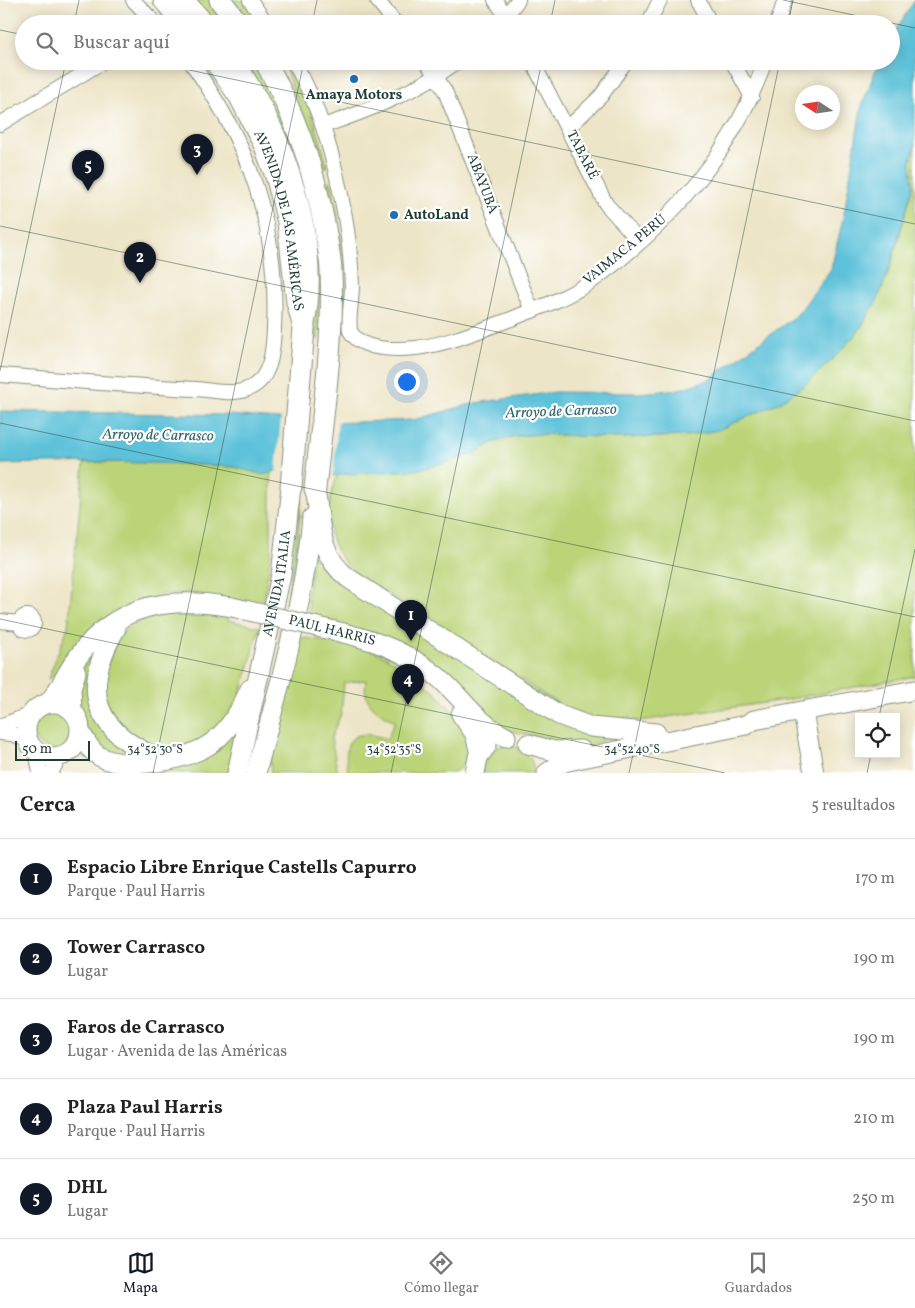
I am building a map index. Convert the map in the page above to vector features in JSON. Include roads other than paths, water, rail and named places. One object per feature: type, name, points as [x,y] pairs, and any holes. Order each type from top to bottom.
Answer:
[{"type":"highway","points":[[164,0],[177,15]]},
{"type":"highway","points":[[220,0],[232,15]]},
{"type":"highway","name":"AVENIDA DE LAS AMÉRICAS","points":[[221,70],[252,119],[277,179],[288,222],[294,253],[297,302],[304,328],[299,392]]},
{"type":"highway","points":[[270,70],[300,133],[313,173]]},
{"type":"highway","name":"AVENIDA ITALIA","points":[[313,173],[320,198],[332,271],[330,322],[315,489]]},
{"type":"highway","name":"AVENIDA ITALIA","points":[[291,487],[299,392]]},
{"type":"main road","points":[[184,0],[198,15]]},
{"type":"main road","points":[[239,70],[264,111],[284,155],[298,205],[307,262],[309,304],[304,328]]},
{"type":"main road","name":"AVENIDA ITALIA","points":[[237,773],[260,677],[281,575],[291,487]]},
{"type":"main road","points":[[315,489],[322,541],[335,565],[348,578],[559,715],[591,727],[656,733],[745,717],[754,720]]},
{"type":"main road","name":"AVENIDA ITALIA","points":[[261,768],[303,583],[315,489]]},
{"type":"main road","name":"PAUL HARRIS","points":[[49,702],[86,646],[100,632],[131,612],[158,604],[183,601],[382,643],[419,662],[438,676],[483,724],[506,738],[522,740],[547,750],[570,751],[656,733]]},
{"type":"main road","name":"PAUL HARRIS","points":[[72,710],[71,689],[75,673],[91,649],[116,628],[144,614],[161,610],[184,607],[233,611]]},
{"type":"main road","points":[[116,628],[108,641],[98,670],[96,684],[100,707],[112,729],[121,738],[132,746],[164,760]]},
{"type":"main road","name":"PAUL HARRIS","points":[[322,630],[380,649],[416,669],[446,696],[467,722],[474,734],[474,765]]},
{"type":"main road","points":[[80,732],[91,750],[105,760],[124,763],[164,760],[198,752],[214,742],[232,722],[251,686],[260,677]]},
{"type":"main road","points":[[548,773],[556,766],[570,760],[746,725],[754,720],[915,690]]},
{"type":"main road","points":[[61,756],[77,744],[80,732],[79,720],[72,710],[58,702],[49,702],[36,709],[31,714],[27,723],[32,745],[47,756],[80,758],[106,773]]},
{"type":"main road","points":[[803,712],[814,773]]},
{"type":"main road","points":[[474,765],[491,742],[506,738]]},
{"type":"main road","points":[[528,744],[539,758],[541,773]]},
{"type":"street","points":[[133,0],[147,15]]},
{"type":"street","points":[[250,0],[261,15]]},
{"type":"street","points":[[377,0],[389,15]]},
{"type":"street","points":[[495,0],[503,15]]},
{"type":"street","points":[[509,15],[518,0]]},
{"type":"street","points":[[652,15],[660,0]]},
{"type":"street","points":[[698,0],[707,15]]},
{"type":"street","points":[[780,15],[785,0]]},
{"type":"street","points":[[0,124],[89,70]]},
{"type":"street","name":"AVENIDA DE LAS AMÉRICAS","points":[[0,375],[150,388],[239,392],[255,385],[263,376],[273,352],[275,286],[272,253],[262,199],[248,161],[226,116],[196,70]]},
{"type":"street","points":[[277,70],[278,84]]},
{"type":"street","points":[[297,70],[323,126],[336,178],[313,173]]},
{"type":"street","name":"ABAYUBÁ","points":[[433,70],[446,90],[532,311]]},
{"type":"street","points":[[323,126],[384,105],[446,70]]},
{"type":"street","name":"TABARÉ","points":[[537,70],[606,204],[640,242]]},
{"type":"street","points":[[568,128],[601,96],[620,70]]},
{"type":"street","points":[[737,70],[752,97]]},
{"type":"street","name":"VAIMACA PERÚ","points":[[336,178],[352,286],[349,323],[353,338],[362,343],[381,348],[402,350],[430,346],[457,339],[532,311],[594,280],[640,242],[695,187],[736,127],[752,97],[762,70]]},
{"type":"street","points":[[0,621],[20,623]]},
{"type":"street","points":[[0,726],[31,714]]},
{"type":"street","points":[[0,734],[12,734],[32,745],[40,773]]},
{"type":"street","points":[[51,773],[61,756]]},
{"type":"water","name":"Arroyo de Carrasco","points":[[915,0],[915,145],[911,161],[913,187],[891,263],[877,301],[857,333],[806,384],[780,402],[718,430],[686,436],[619,438],[541,434],[515,436],[494,442],[473,454],[415,470],[337,476],[275,471],[264,475],[234,467],[189,464],[104,462],[0,464],[0,411],[229,415],[328,423],[413,420],[475,403],[555,392],[639,393],[679,389],[708,380],[797,315],[831,269],[844,214],[861,108],[876,70],[900,70],[900,23]]},
{"type":"place","name":"Amaya Motors","points":[[354,79]]},
{"type":"place","name":"Faros de Carrasco","points":[[197,175]]},
{"type":"place","name":"DHL","points":[[88,191]]},
{"type":"place","name":"AutoLand","points":[[394,215]]},
{"type":"place","name":"Tower Carrasco","points":[[140,283]]},
{"type":"place","name":"Espacio Libre Enrique Castells Capurro","points":[[411,641]]},
{"type":"place","name":"Plaza Paul Harris","points":[[408,705]]}]
